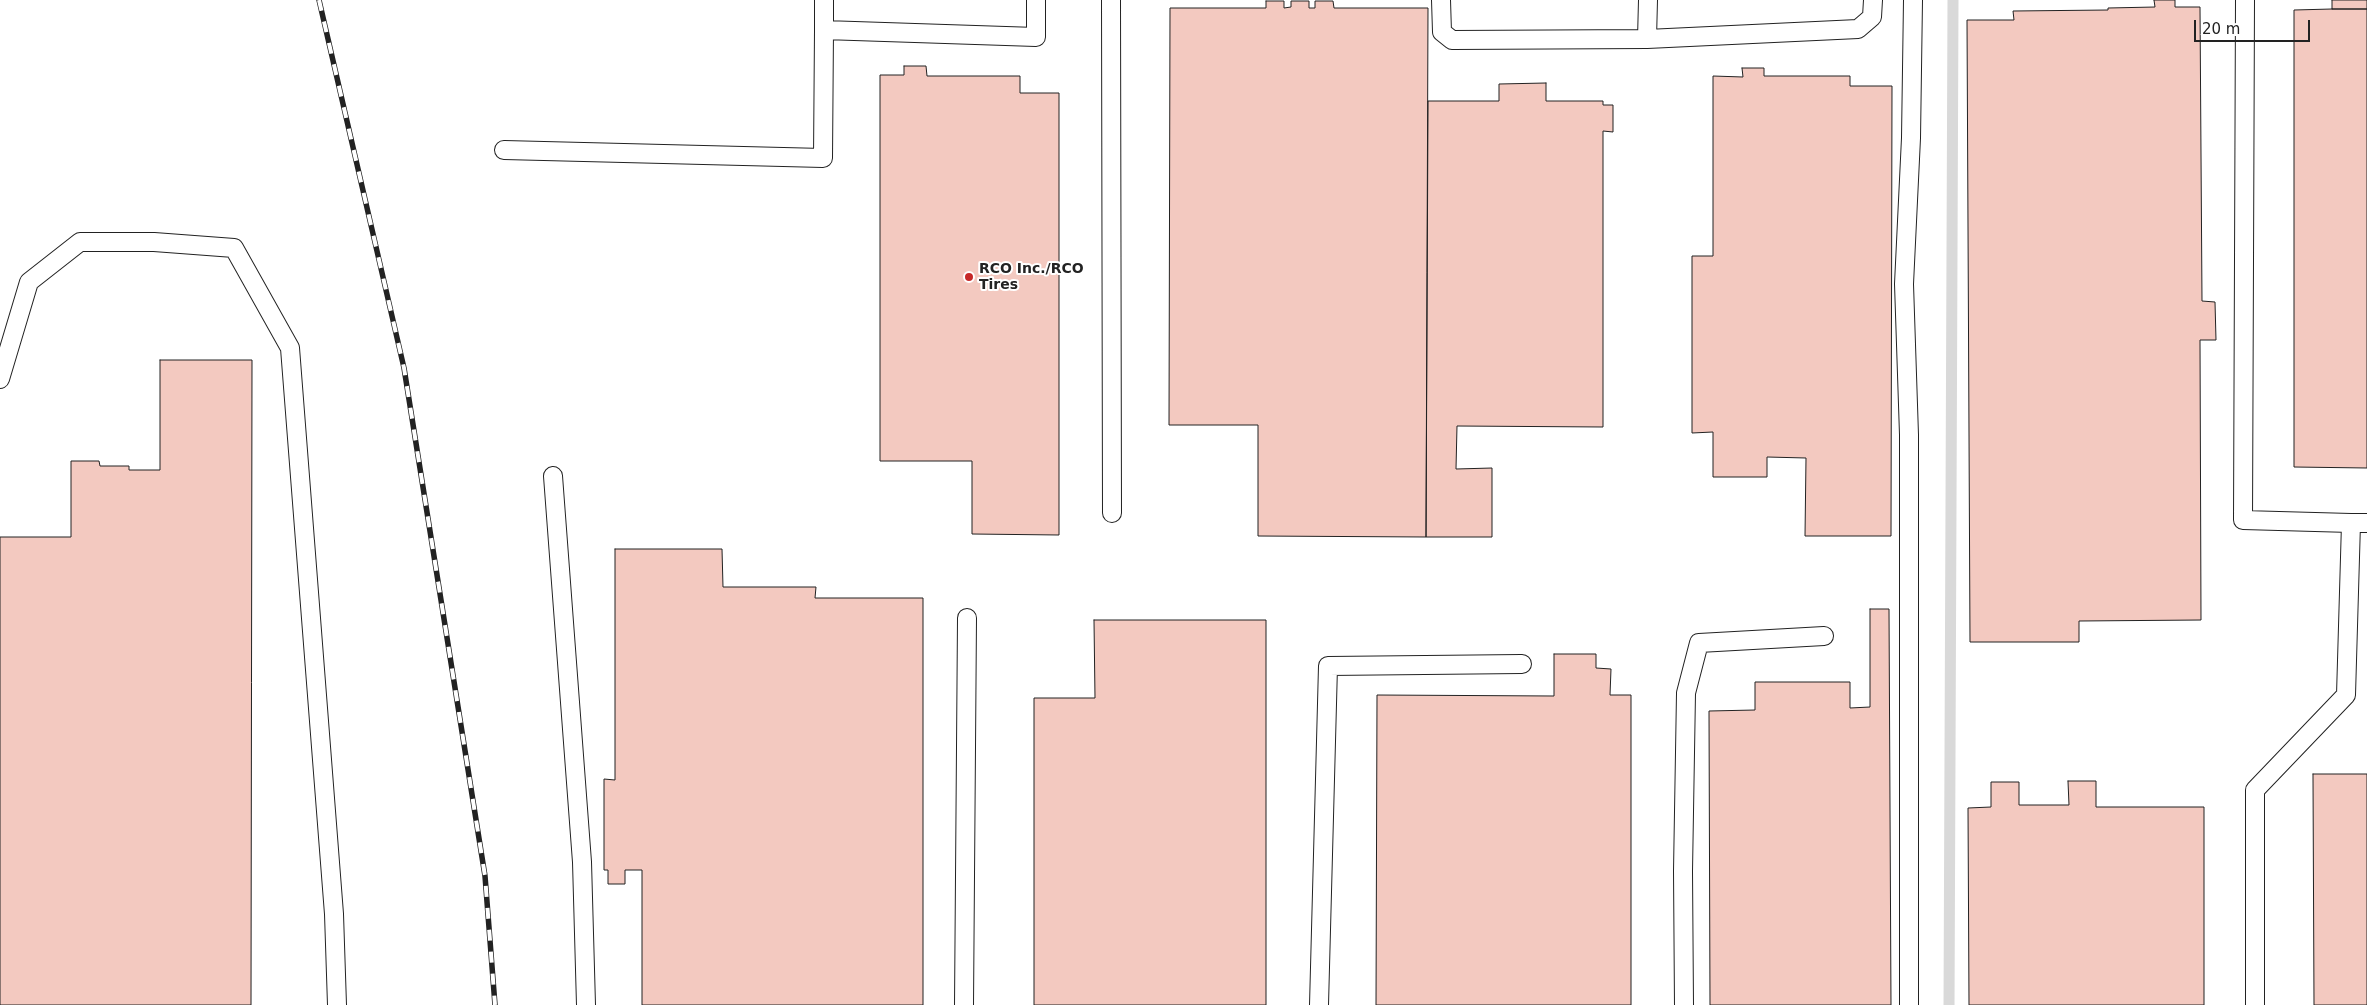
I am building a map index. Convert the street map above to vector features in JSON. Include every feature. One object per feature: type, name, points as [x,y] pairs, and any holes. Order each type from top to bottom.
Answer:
[{"type":"lane","points":[[504,150],[823,158],[824,0]]},
{"type":"lane","points":[[824,30],[1036,37],[1036,0]]},
{"type":"lane","points":[[1111,0],[1112,513]]},
{"type":"lane","points":[[1441,0],[1442,32],[1452,40],[1647,39],[1858,29],[1872,17],[1873,0]]},
{"type":"lane","points":[[1647,39],[1648,0]]},
{"type":"lane","points":[[1909,1005],[1909,435],[1904,284],[1911,138],[1913,0]]},
{"type":"lane","points":[[2245,0],[2243,520],[2359,523],[2346,695],[2255,790],[2255,1005]]},
{"type":"lane","points":[[0,379],[29,282],[80,242],[154,242],[234,248],[290,348],[334,914],[337,1005]]},
{"type":"lane","points":[[553,476],[582,862],[586,1005]]},
{"type":"lane","points":[[964,1005],[968,618]]},
{"type":"lane","points":[[1684,1005],[1683,871],[1686,693],[1699,643],[1824,636]]},
{"type":"lane","points":[[1319,1005],[1328,666],[1522,664]]},
{"type":"building","points":[[2154,0],[2175,0],[2175,7],[2200,7],[2202,301],[2215,302],[2216,340],[2200,340],[2201,620],[2079,621],[2079,642],[1970,642],[1967,20],[2014,20],[2013,11],[2108,10],[2108,8],[2155,7]]},
{"type":"building","points":[[2332,0],[2367,0],[2367,9],[2332,9]]},
{"type":"building","points":[[1266,1],[1284,1],[1284,8],[1291,7],[1291,1],[1309,1],[1309,8],[1315,8],[1315,1],[1333,1],[1334,8],[1428,8],[1426,537],[1258,536],[1258,425],[1169,425],[1170,8],[1266,8]]},
{"type":"building","points":[[2367,9],[2367,468],[2294,467],[2294,10]]},
{"type":"building","name":"RCO Inc./RCO Tires","points":[[904,66],[926,66],[927,76],[1020,76],[1020,93],[1059,93],[1059,535],[972,534],[972,461],[880,461],[880,75],[904,75]]},
{"type":"building","points":[[1742,68],[1764,68],[1764,76],[1850,76],[1850,86],[1892,86],[1891,536],[1805,536],[1806,458],[1767,457],[1767,477],[1713,477],[1713,432],[1692,433],[1692,256],[1713,256],[1713,76],[1743,77]]},
{"type":"building","points":[[1546,83],[1546,101],[1603,101],[1603,105],[1613,105],[1613,132],[1603,131],[1603,427],[1457,426],[1456,469],[1492,468],[1492,537],[1426,537],[1428,101],[1499,101],[1499,84]]},
{"type":"building","points":[[160,360],[252,360],[251,1005],[0,1005],[0,537],[71,537],[71,461],[99,461],[100,466],[129,466],[129,470],[160,470]]},
{"type":"building","points":[[615,549],[722,549],[723,587],[816,587],[815,598],[923,598],[923,1005],[642,1005],[642,870],[625,870],[625,884],[608,884],[608,870],[604,870],[604,779],[615,780]]},
{"type":"building","points":[[1870,609],[1889,609],[1891,1005],[1710,1005],[1709,711],[1755,710],[1755,682],[1850,682],[1850,708],[1870,707]]},
{"type":"building","points":[[1094,620],[1266,620],[1266,1005],[1034,1005],[1034,698],[1095,698]]},
{"type":"building","points":[[1554,654],[1596,654],[1596,668],[1611,669],[1610,695],[1631,695],[1631,1005],[1376,1005],[1377,695],[1554,696]]},
{"type":"building","points":[[2313,774],[2367,774],[2367,1005],[2314,1005]]},
{"type":"building","points":[[2068,781],[2096,781],[2096,807],[2204,807],[2204,1005],[1969,1005],[1968,808],[1991,807],[1991,782],[2019,782],[2019,805],[2069,805]]},
{"type":"waterway","points":[[1949,1005],[1953,0]]},
{"type":"railway","points":[[319,0],[404,368],[485,876],[495,1005]]},
{"type":"place","name":"RCO Inc./RCO Tires","points":[[969,277]]}]
